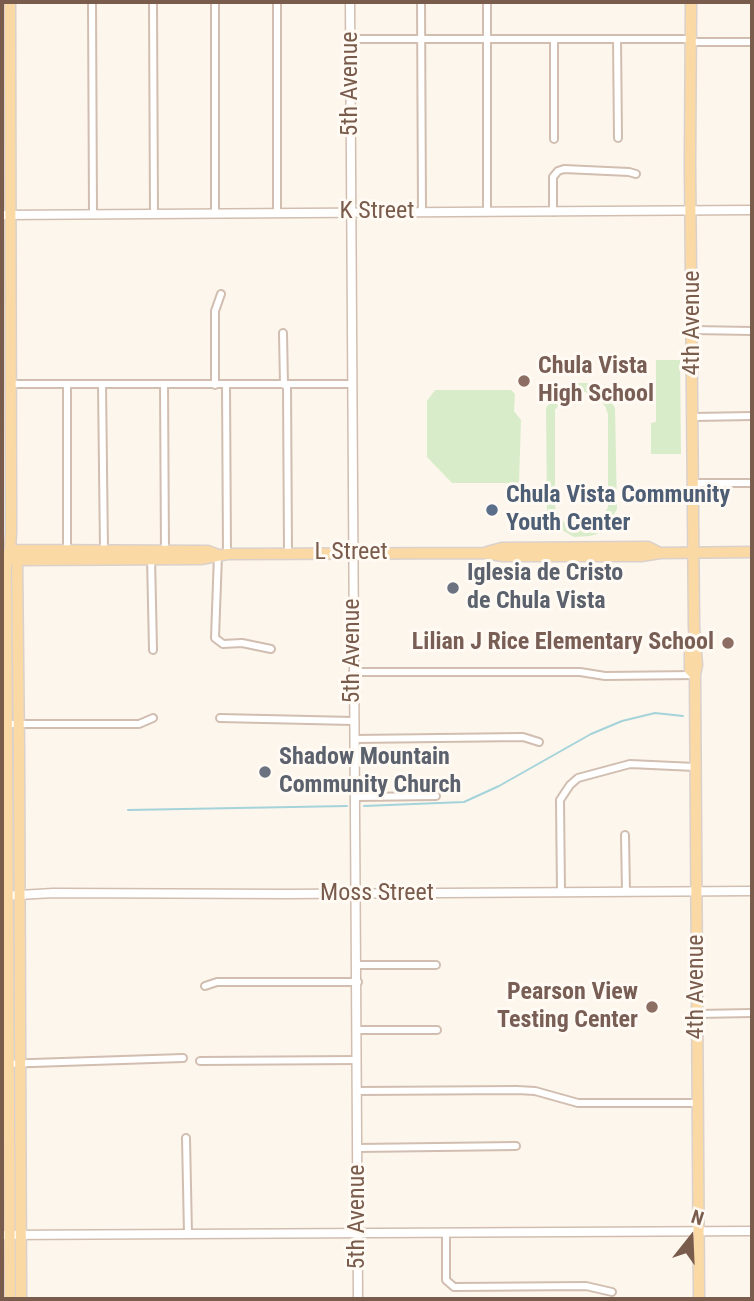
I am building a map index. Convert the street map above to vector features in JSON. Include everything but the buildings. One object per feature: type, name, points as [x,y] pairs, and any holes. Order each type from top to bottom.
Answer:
[{"type":"main road","points":[[10,2],[6,215],[11,384],[11,557],[4,724],[9,896],[10,1299]]},
{"type":"main road","name":"4th Avenue","points":[[691,2],[695,644],[690,650],[690,670],[695,676],[699,1299]]},
{"type":"main road","name":"L Street","points":[[11,557],[67,550],[104,554]]},
{"type":"main road","name":"L Street","points":[[11,557],[165,555],[208,551],[222,554],[484,553],[503,556],[650,556],[660,553],[752,552]]},
{"type":"main road","points":[[9,896],[18,723],[11,557]]},
{"type":"main road","points":[[10,1235],[21,1299]]},
{"type":"street","points":[[92,2],[93,213]]},
{"type":"street","points":[[153,2],[155,213]]},
{"type":"street","points":[[215,2],[215,213]]},
{"type":"street","points":[[276,2],[277,213]]},
{"type":"street","name":"5th Avenue","points":[[350,2],[358,1299]]},
{"type":"street","points":[[421,2],[422,212]]},
{"type":"street","points":[[487,2],[487,212]]},
{"type":"street","points":[[351,39],[752,42]]},
{"type":"street","points":[[554,39],[554,139]]},
{"type":"street","points":[[617,39],[618,138]]},
{"type":"street","points":[[552,212],[553,177],[558,171],[564,169],[636,174]]},
{"type":"street","name":"K Street","points":[[6,215],[752,210]]},
{"type":"street","points":[[215,385],[215,311],[221,294]]},
{"type":"street","points":[[692,330],[752,331]]},
{"type":"street","points":[[283,333],[288,554]]},
{"type":"street","points":[[11,384],[352,384]]},
{"type":"street","points":[[164,384],[165,555]]},
{"type":"street","points":[[67,385],[67,550]]},
{"type":"street","points":[[102,385],[104,554]]},
{"type":"street","points":[[226,385],[222,554],[215,638],[223,644],[242,643],[271,649]]},
{"type":"street","points":[[693,417],[752,416]]},
{"type":"street","points":[[694,483],[752,483]]},
{"type":"street","points":[[150,555],[153,650]]},
{"type":"street","points":[[353,672],[580,671],[606,676],[695,676]]},
{"type":"street","points":[[4,724],[139,724],[153,718]]},
{"type":"street","points":[[220,718],[353,721]]},
{"type":"street","points":[[354,739],[523,737],[539,742]]},
{"type":"street","points":[[561,892],[560,800],[570,785],[578,778],[630,764],[695,767]]},
{"type":"street","points":[[356,797],[436,796]]},
{"type":"street","points":[[625,835],[626,892]]},
{"type":"street","name":"Moss Street","points":[[9,896],[116,893],[752,891]]},
{"type":"street","points":[[356,965],[436,965]]},
{"type":"street","points":[[205,986],[217,982],[358,982]]},
{"type":"street","points":[[697,1014],[752,1013]]},
{"type":"street","points":[[358,1030],[437,1030]]},
{"type":"street","points":[[10,1063],[183,1058]]},
{"type":"street","points":[[200,1062],[358,1060]]},
{"type":"street","points":[[358,1091],[517,1090],[535,1091],[578,1103],[697,1103]]},
{"type":"street","points":[[186,1138],[188,1234]]},
{"type":"street","points":[[358,1148],[516,1146]]},
{"type":"street","points":[[10,1235],[752,1231]]},
{"type":"street","points":[[446,1233],[446,1280],[454,1287],[586,1286],[612,1292]]},
{"type":"green space","points":[[656,360],[680,360],[681,454],[651,454],[651,423],[656,422]]},
{"type":"green space","points":[[578,383],[587,383],[603,390],[615,408],[617,509],[609,523],[597,534],[590,536],[574,537],[560,529],[547,513],[546,408],[559,390]],"holes":[[[573,392],[585,392],[597,397],[608,414],[608,507],[602,518],[588,528],[577,528],[566,524],[556,512],[555,410],[565,397]]]},
{"type":"green space","points":[[435,390],[511,390],[515,394],[514,411],[521,420],[519,483],[452,483],[427,457],[427,401]]},
{"type":"waterway","points":[[364,806],[464,802],[499,786],[591,734],[622,721],[655,713],[683,716]]},
{"type":"waterway","points":[[128,810],[347,806]]},
{"type":"place","name":"Chula Vista High School","points":[[524,381]]},
{"type":"place","name":"Chula Vista Community Youth Center","points":[[492,510]]},
{"type":"place","name":"Iglesia de Cristo de Chula Vista","points":[[453,588]]},
{"type":"place","name":"Lilian J Rice Elementary School","points":[[728,643]]},
{"type":"place","name":"Shadow Mountain Community Church","points":[[265,772]]},
{"type":"place","name":"Pearson View Testing Center","points":[[652,1007]]}]
